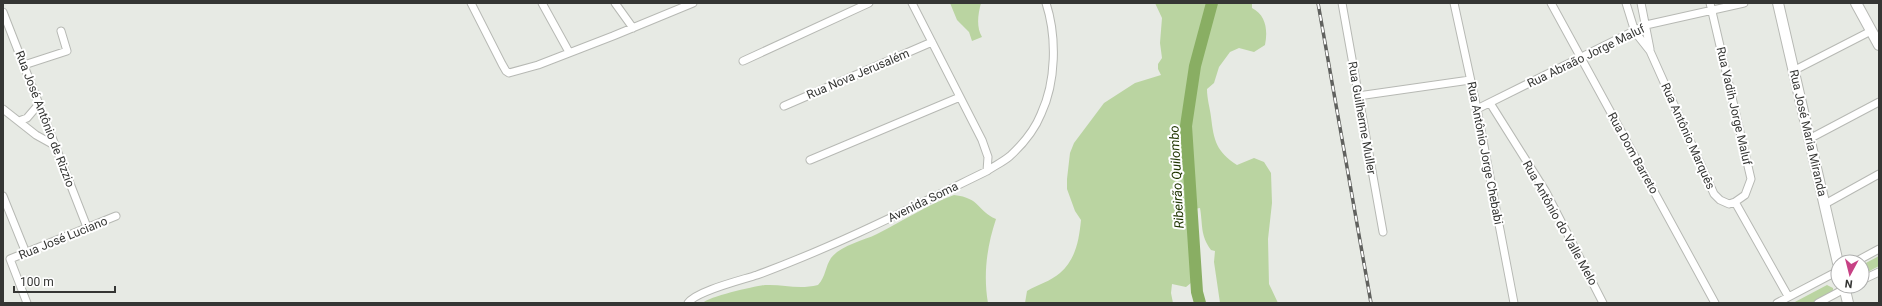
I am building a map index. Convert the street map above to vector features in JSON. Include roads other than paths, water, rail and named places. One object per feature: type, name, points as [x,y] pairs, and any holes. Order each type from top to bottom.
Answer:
[{"type":"main road","name":"Rua José Maria Miranda","points":[[1778,3],[1836,254]]},
{"type":"main road","points":[[1856,3],[1879,45]]},
{"type":"street","points":[[470,3],[502,64],[509,73],[538,65],[633,28],[680,6],[694,3]]},
{"type":"street","points":[[542,3],[569,52]]},
{"type":"street","points":[[615,3],[633,28]]},
{"type":"street","points":[[743,61],[870,3]]},
{"type":"street","points":[[912,3],[982,140],[988,157],[987,171]]},
{"type":"street","name":"Avenida Soma","points":[[688,303],[698,294],[738,282],[813,254],[987,171],[1009,156],[1032,130],[1045,104],[1050,80],[1053,53],[1046,3]]},
{"type":"street","name":"Rua Guilherme Muller","points":[[1342,3],[1382,232]]},
{"type":"street","name":"Rua Antônio Jorge Chebabi","points":[[1454,3],[1477,109],[1514,303]]},
{"type":"street","name":"Rua Dom Barreto","points":[[1551,3],[1715,303]]},
{"type":"street","name":"Rua Antônio Marquês","points":[[1626,3],[1635,32],[1650,51],[1714,194],[1720,200],[1729,204],[1735,202]]},
{"type":"street","points":[[1641,3],[1650,51]]},
{"type":"street","name":"Rua Abraão Jorge Maluf","points":[[1477,109],[1490,104],[1635,32],[1646,25],[1711,6],[1744,3]]},
{"type":"street","name":"Rua Vadih Jorge Maluf","points":[[1711,6],[1751,179],[1745,196],[1735,202]]},
{"type":"street","name":"Rua José Antônio de Rizzio","points":[[3,12],[87,227]]},
{"type":"street","points":[[24,64],[67,50],[61,31]]},
{"type":"street","points":[[1793,71],[1871,31]]},
{"type":"street","name":"Rua Nova Jerusalém","points":[[784,106],[932,42]]},
{"type":"street","points":[[1358,96],[1470,80]]},
{"type":"street","points":[[810,160],[960,97]]},
{"type":"street","points":[[1809,139],[1879,102]]},
{"type":"street","points":[[19,122],[31,114],[39,104]]},
{"type":"street","name":"Rua Antônio do Valle Melo","points":[[1490,104],[1546,192],[1604,303]]},
{"type":"street","points":[[3,109],[19,122],[54,145]]},
{"type":"street","points":[[1824,204],[1879,174]]},
{"type":"street","points":[[3,196],[26,253]]},
{"type":"street","points":[[1735,202],[1788,296]]},
{"type":"street","name":"Rua José Luciano","points":[[28,303],[10,259],[116,216]]},
{"type":"street","points":[[1870,254],[1879,249]]},
{"type":"street","points":[[1777,303],[1830,275]]},
{"type":"street","points":[[1818,303],[1834,294]]},
{"type":"waterway","name":"Ribeirão Quilombo","points":[[1200,303],[1197,292],[1186,126],[1195,66],[1212,3]]},
{"type":"railway","points":[[1318,3],[1371,303]]}]
